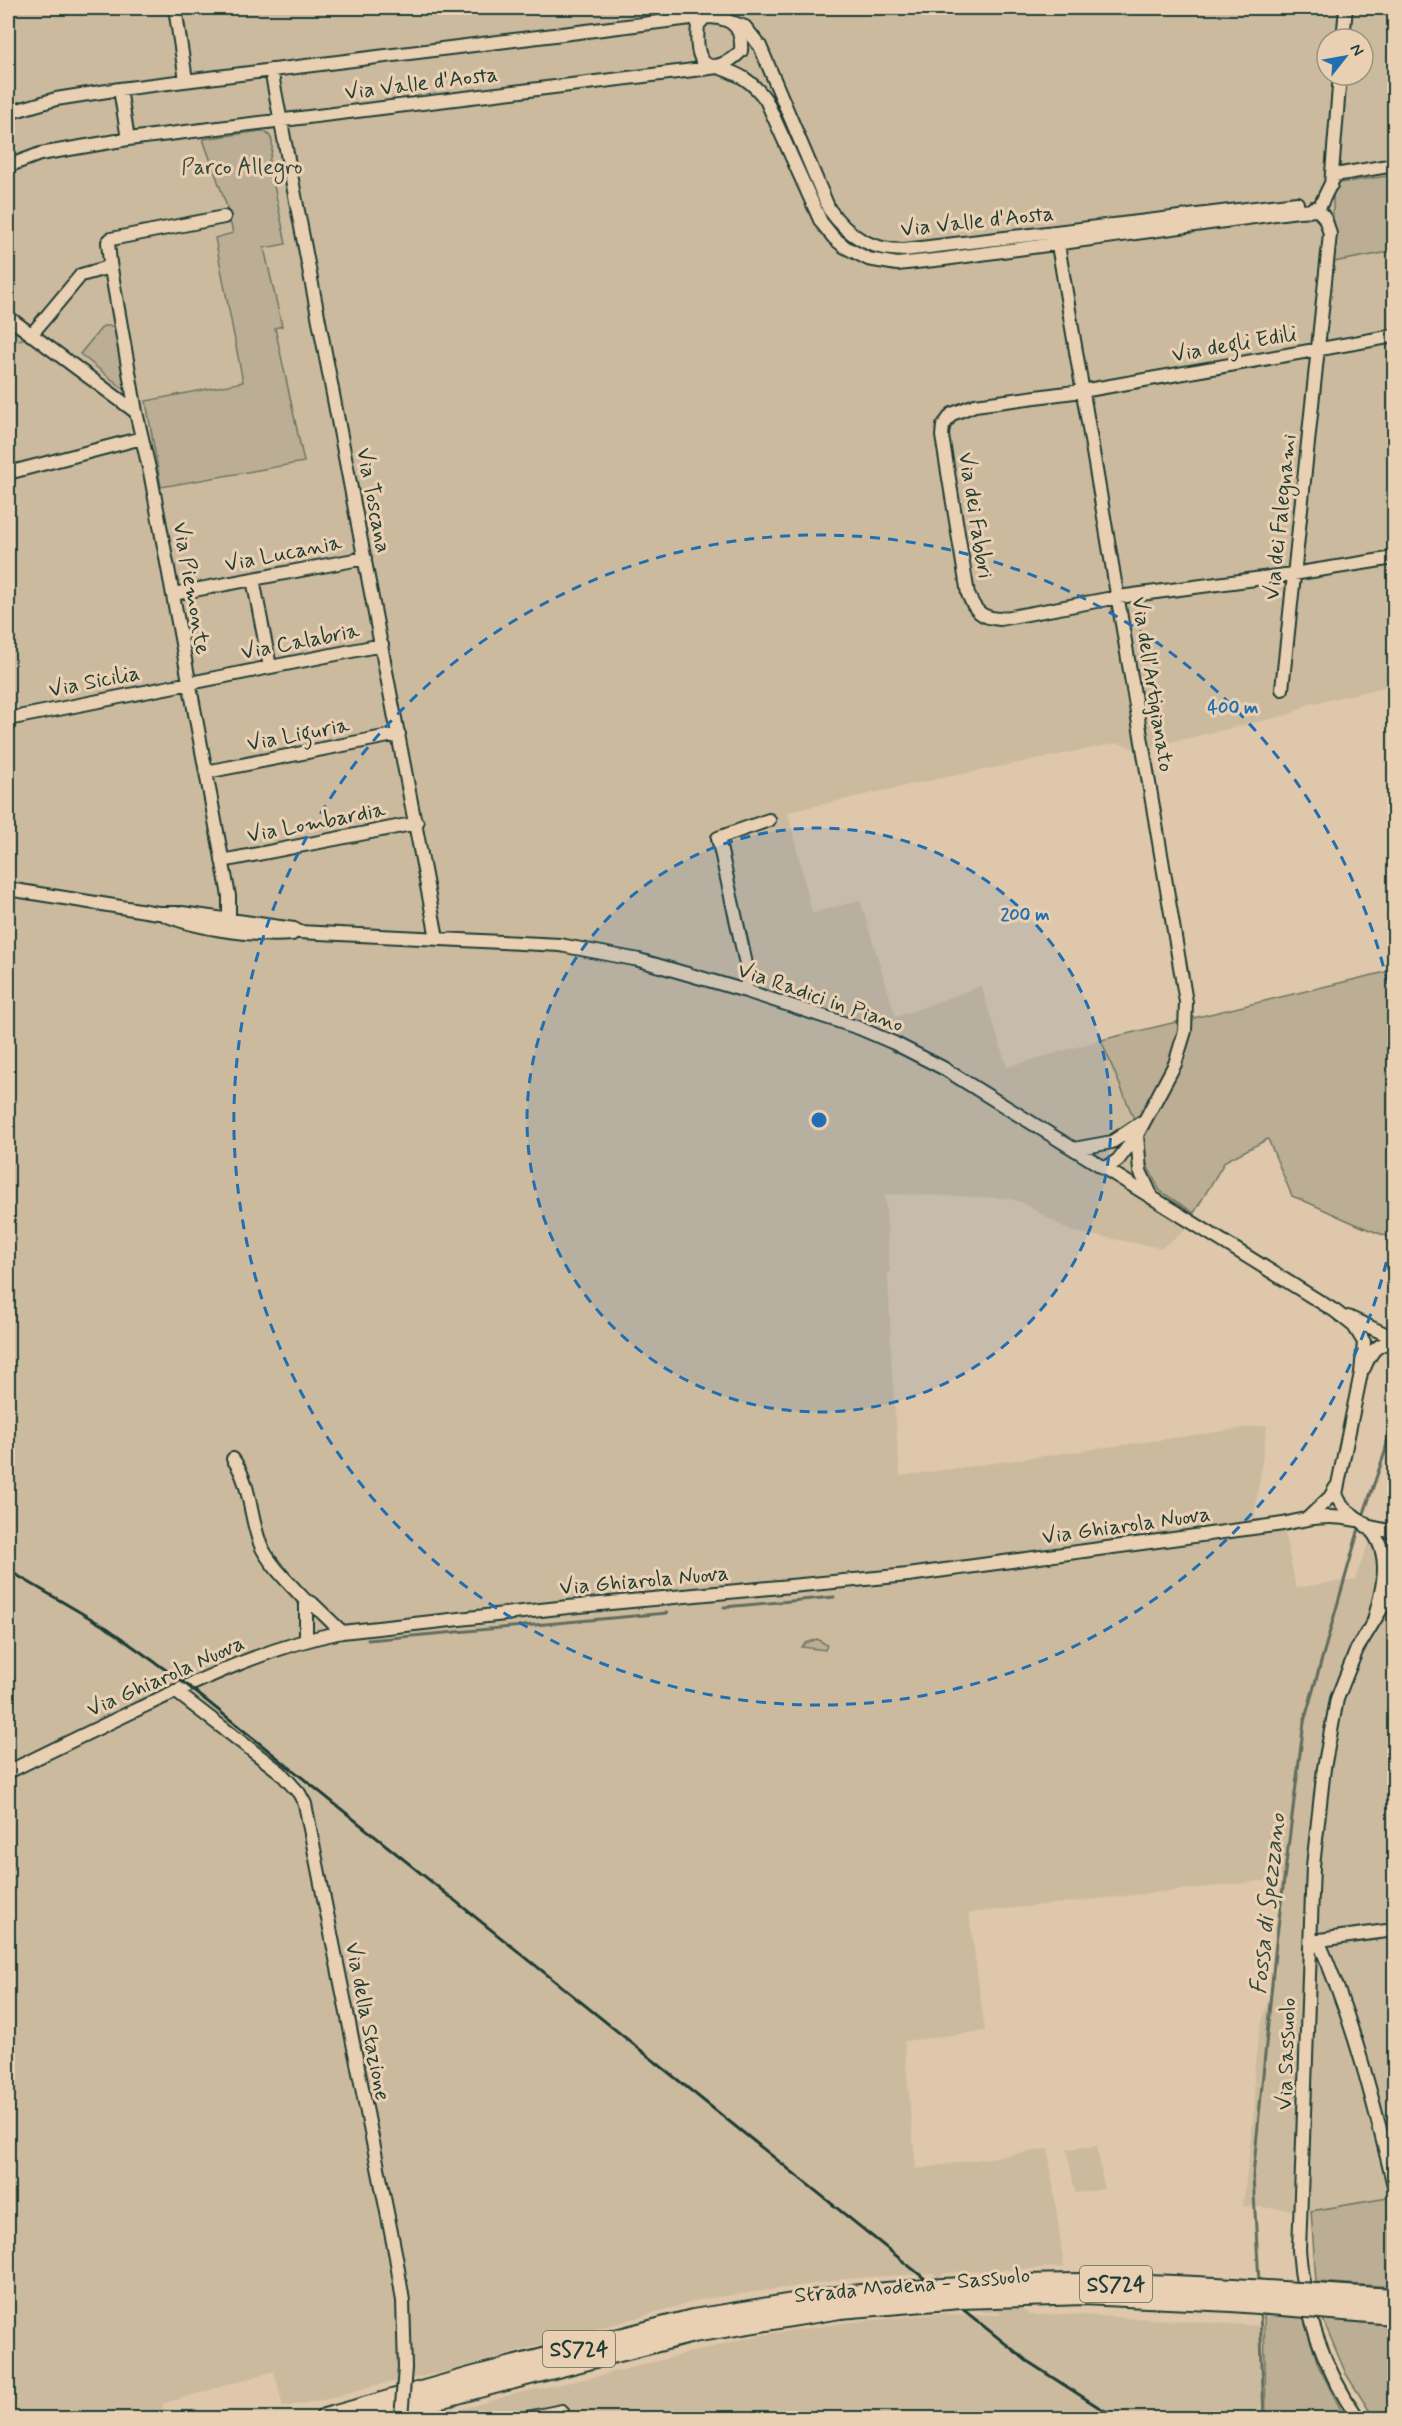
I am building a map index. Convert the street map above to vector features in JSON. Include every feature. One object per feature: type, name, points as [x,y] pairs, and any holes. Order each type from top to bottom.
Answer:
[{"type":"highway","name":"Strada Modena - Sassuolo","points":[[325,2418],[474,2376],[693,2319],[839,2302],[956,2285],[1083,2283],[1232,2288],[1395,2298]]},
{"type":"highway","name":"Strada Modena - Sassuolo","points":[[372,2418],[693,2333],[839,2302],[1083,2295],[1232,2302],[1395,2315]]},
{"type":"street","points":[[175,8],[186,80]]},
{"type":"street","points":[[1344,27],[1346,8]]},
{"type":"street","name":"Via Valle d'Aosta","points":[[705,16],[698,25],[700,58],[706,64],[742,75],[756,86],[766,100],[821,222],[845,246],[868,259],[897,264],[1318,210]]},
{"type":"street","name":"Via Valle d'Aosta","points":[[8,113],[56,99],[120,89],[717,16],[745,27],[760,46],[829,209],[846,230],[885,250],[904,250],[1299,202],[1318,210]]},
{"type":"street","points":[[718,67],[732,60],[741,51],[742,37],[734,23]]},
{"type":"street","name":"Via Valle d'Aosta","points":[[8,166],[40,154],[128,139],[718,67]]},
{"type":"street","name":"Via Toscana","points":[[271,70],[417,823],[437,938]]},
{"type":"street","points":[[1330,185],[1339,87]]},
{"type":"street","points":[[120,89],[128,139]]},
{"type":"street","points":[[1319,349],[1330,234],[1327,220],[1318,210],[1335,175],[1395,165]]},
{"type":"street","points":[[31,334],[81,275],[106,268],[110,263],[108,243],[111,239],[224,217]]},
{"type":"street","name":"Via dell'Artigianato","points":[[1058,245],[1186,1002],[1185,1031],[1175,1064],[1137,1135],[1118,1160],[1106,1168]]},
{"type":"street","name":"Via Piemonte","points":[[110,263],[136,412],[173,594],[229,896],[229,921]]},
{"type":"street","points":[[8,317],[136,412]]},
{"type":"street","name":"Via degli Edili","points":[[1082,391],[1395,336]]},
{"type":"street","name":"Via dei Falegnami","points":[[1282,689],[1319,349]]},
{"type":"street","name":"Via dei Fabbri","points":[[1082,391],[975,405],[952,414],[943,426],[942,435],[968,594],[975,611],[988,618],[1000,619],[1118,597],[1395,558]]},
{"type":"street","points":[[8,473],[142,438]]},
{"type":"street","name":"Via Lucania","points":[[173,594],[365,558]]},
{"type":"street","points":[[253,579],[270,667]]},
{"type":"street","name":"Via Calabria","points":[[189,683],[382,645]]},
{"type":"street","name":"Via Sicilia","points":[[8,719],[189,683]]},
{"type":"street","name":"Via Liguria","points":[[206,772],[399,734]]},
{"type":"street","points":[[746,991],[748,973],[718,838],[768,820]]},
{"type":"street","name":"Via Lombardia","points":[[222,861],[417,823]]},
{"type":"street","points":[[8,889],[158,913],[182,913],[294,929],[299,932]]},
{"type":"street","points":[[158,913],[187,923],[255,933],[277,935],[299,932]]},
{"type":"street","points":[[187,923],[194,920],[222,924],[229,921]]},
{"type":"street","points":[[229,921],[232,926],[250,928],[255,933]]},
{"type":"street","name":"Via Radici in Piano","points":[[299,932],[560,945],[639,960],[809,1010],[894,1043],[943,1068],[1341,1315]]},
{"type":"street","name":"Via dell'Artigianato","points":[[1074,1149],[1112,1142],[1142,1122]]},
{"type":"street","name":"Via dell'Artigianato","points":[[1137,1135],[1140,1171],[1152,1198]]},
{"type":"street","points":[[1106,1168],[1112,1142]]},
{"type":"street","points":[[1341,1315],[1393,1340]]},
{"type":"street","points":[[1309,1517],[1330,1497],[1336,1487],[1361,1373],[1363,1338],[1341,1315]]},
{"type":"street","points":[[1361,1373],[1375,1348],[1393,1340]]},
{"type":"street","points":[[233,1459],[242,1470],[261,1546],[306,1601],[312,1603],[342,1632]]},
{"type":"street","points":[[1336,1487],[1339,1502],[1345,1514]]},
{"type":"street","name":"Via Ghiarola Nuova","points":[[8,1772],[252,1658],[306,1640],[342,1632],[568,1607],[908,1575],[1271,1525],[1309,1517],[1345,1514],[1369,1527],[1395,1532]]},
{"type":"street","points":[[1369,1527],[1381,1549],[1385,1567],[1382,1592],[1374,1620]]},
{"type":"street","name":"Via Sassuolo","points":[[1358,2418],[1342,2395],[1326,2361],[1314,2327],[1299,2250],[1314,1941],[1312,1866],[1321,1788],[1331,1730],[1344,1681],[1374,1620],[1395,1588]]},
{"type":"street","points":[[306,1601],[306,1640]]},
{"type":"street","name":"Via della Stazione","points":[[175,1692],[280,1772],[299,1793],[305,1804],[403,2301],[405,2368],[401,2418]]},
{"type":"street","points":[[1394,2186],[1366,2080],[1329,1966],[1314,1941],[1395,1930]]},
{"type":"street","points":[[527,2418],[562,2411],[564,2418]]},
{"type":"shaded area","points":[[8,8],[1394,8],[1394,175],[1333,184],[1334,262],[1394,251],[1394,685],[1306,705],[1291,714],[1138,750],[1118,743],[788,812],[812,913],[860,900],[896,1017],[981,986],[1007,1067],[1101,1040],[1145,1145],[1146,1163],[1160,1191],[1194,1213],[1183,1232],[1161,1248],[1070,1231],[1023,1203],[1007,1198],[885,1194],[890,1272],[888,1273],[892,1373],[900,1476],[1267,1425],[1253,1528],[1283,1524],[1296,1588],[1355,1579],[1370,1539],[1394,1538],[1394,2132],[1387,2133],[1394,2172],[1394,2197],[1322,2212],[1243,2206],[1255,2103],[1254,2073],[1258,2037],[1276,1971],[1275,1934],[1281,1879],[969,1913],[985,2031],[904,2041],[916,2169],[1048,2149],[1064,2267],[945,2273],[938,2278],[933,2273],[857,2278],[703,2299],[449,2371],[283,2407],[274,2371],[162,2404],[166,2418],[8,2418]]},
{"type":"shaded area","points":[[1097,2146],[1104,2189],[1075,2193],[1067,2149]]},
{"type":"shaded area","points":[[979,2307],[1020,2307],[1029,2315],[1067,2314],[1263,2326],[1261,2381],[1263,2418],[431,2418],[514,2394],[599,2376],[755,2336],[843,2323],[935,2314],[1001,2315],[998,2312],[983,2312]]},
{"type":"green space","name":"Parco Allegro","points":[[262,131],[271,139],[272,148],[269,161],[286,244],[264,248],[282,326],[275,328],[304,462],[161,487],[146,401],[243,382],[215,238],[233,233],[226,204],[203,139]]},
{"type":"green space","points":[[1394,175],[1394,251],[1333,262],[1333,184]]},
{"type":"green space","points":[[8,322],[27,338],[8,343]]},
{"type":"green space","points":[[103,326],[115,326],[129,393],[80,354]]},
{"type":"green space","points":[[1394,970],[1394,1238],[1292,1196],[1268,1139],[1225,1161],[1194,1213],[1160,1191],[1146,1163],[1145,1145],[1101,1040]]},
{"type":"green space","points":[[817,1639],[827,1645],[825,1650],[802,1647],[806,1643]]},
{"type":"green space","points":[[1394,2197],[1394,2287],[1316,2282],[1311,2211]]},
{"type":"green space","points":[[1264,2315],[1303,2316],[1318,2365],[1345,2418],[1266,2418]]},
{"type":"green space","points":[[1322,2317],[1394,2323],[1394,2418],[1374,2418],[1346,2374]]},
{"type":"waterway","name":"Fossa di Spezzano","points":[[1362,1519],[1385,1452],[1394,1405]]},
{"type":"waterway","name":"Fossa di Spezzano","points":[[1259,2282],[1253,2176],[1276,1943],[1304,1722],[1360,1525]]},
{"type":"waterway","points":[[724,1607],[834,1597]]},
{"type":"waterway","points":[[368,1640],[667,1613]]},
{"type":"waterway","name":"Fossa di Spezzano","points":[[1260,2309],[1264,2418]]},
{"type":"railway","points":[[8,1570],[107,1628],[187,1685],[1027,2361],[1103,2410],[1125,2418]]}]
